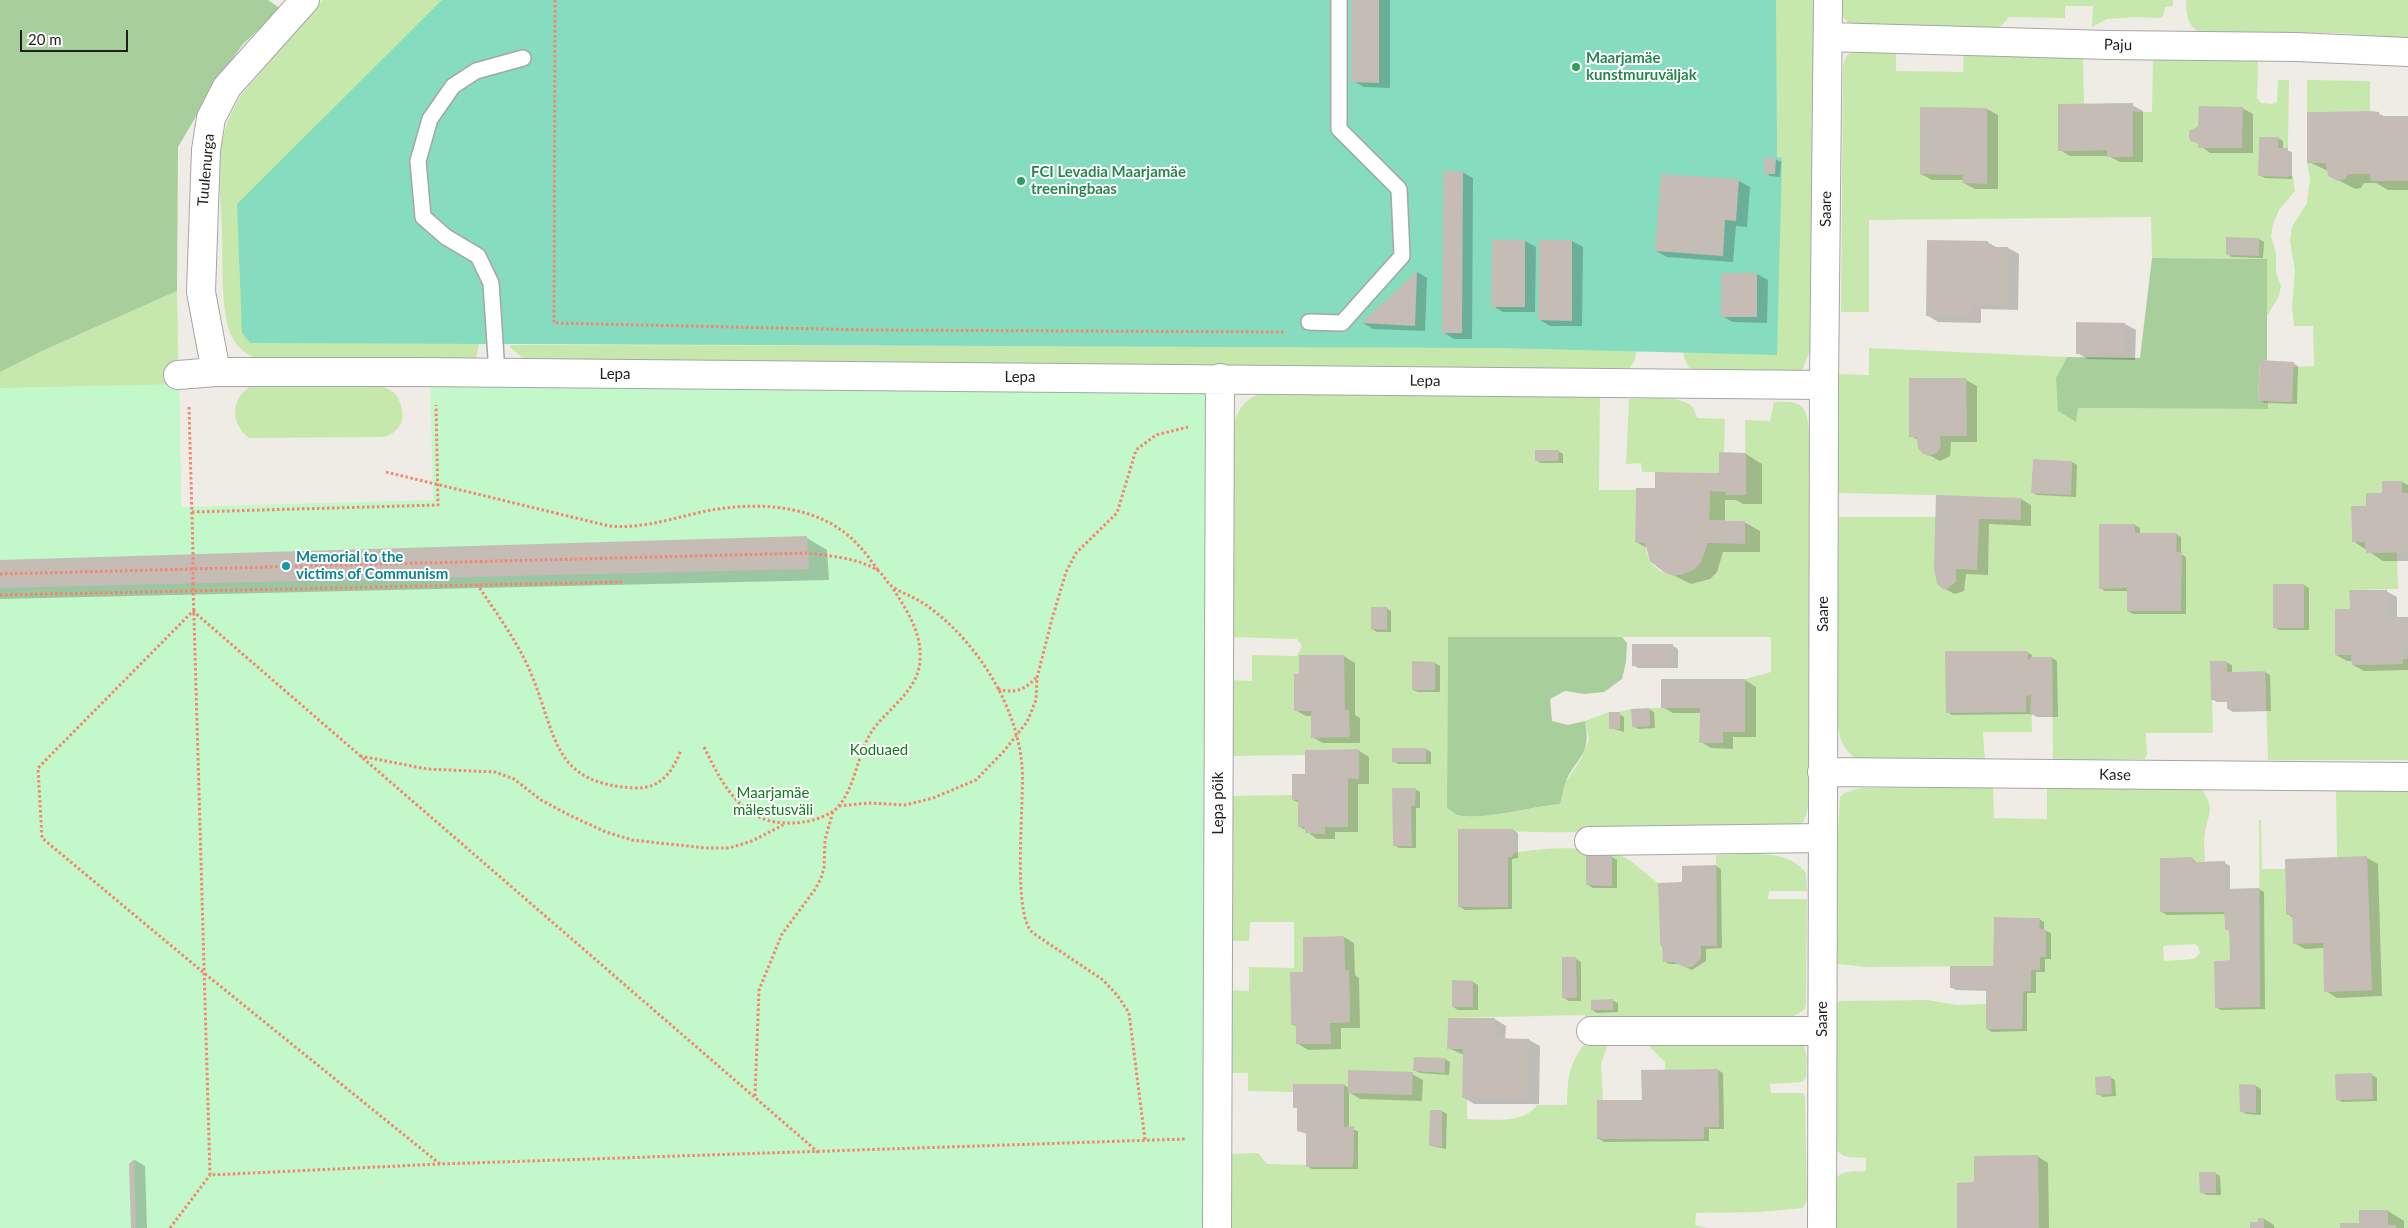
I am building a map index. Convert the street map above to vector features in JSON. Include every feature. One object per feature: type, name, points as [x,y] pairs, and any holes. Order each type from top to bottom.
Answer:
[{"type":"street","name":"Tuulenurga","points":[[216,372],[201,292],[206,150],[212,118],[228,87],[305,0]]},
{"type":"street","name":"Saare","points":[[1822,1228],[1822,772],[1828,0]]},
{"type":"street","name":"Paju","points":[[1828,37],[2108,45],[2296,47],[2408,52]]},
{"type":"street","name":"Lepa","points":[[183,375],[216,372],[435,372],[1824,385]]},
{"type":"street","name":"Lepa põik","points":[[1217,1228],[1220,378]]},
{"type":"street","name":"Kase","points":[[1822,772],[2408,777]]},
{"type":"street","points":[[1589,840],[1822,838]]},
{"type":"street","points":[[1591,1032],[1822,1030]]},
{"type":"lane","points":[[1309,322],[1342,323],[1402,256],[1399,189],[1339,129],[1339,0]]},
{"type":"lane","points":[[497,373],[491,283],[478,256],[446,237],[423,217],[418,160],[430,119],[453,86],[476,71],[523,58]]},
{"type":"path","points":[[556,0],[554,323],[878,330],[1297,332],[1309,322]]},
{"type":"path","points":[[192,512],[438,505],[435,372]]},
{"type":"path","points":[[170,1228],[210,1175],[193,611],[192,512],[183,375]]},
{"type":"path","points":[[838,806],[911,804],[953,791],[976,780],[1027,722],[1036,700],[1037,678],[1066,572],[1081,546],[1106,526],[1117,513],[1136,450],[1156,435],[1220,421]]},
{"type":"path","points":[[386,472],[586,522],[626,528],[658,524],[720,509],[766,507],[792,509],[809,513],[834,525],[859,545],[891,586],[908,613],[918,636],[920,661],[913,684],[872,732],[851,784],[838,806],[833,811],[808,821],[783,825],[762,820],[742,806],[720,780],[704,747]]},
{"type":"path","points":[[0,574],[808,553],[845,560],[878,570]]},
{"type":"path","points":[[0,595],[622,582]]},
{"type":"path","points":[[477,584],[532,674],[558,749],[576,769],[598,782],[617,787],[640,788],[659,782],[674,769],[681,750]]},
{"type":"path","points":[[891,586],[926,604],[951,626],[978,655],[997,688],[1016,736],[1022,766],[1020,888],[1025,924],[1033,933],[1103,980],[1124,1004],[1131,1024],[1139,1101],[1146,1140]]},
{"type":"path","points":[[193,611],[819,1153]]},
{"type":"path","points":[[193,611],[38,768],[42,838],[204,973],[440,1164]]},
{"type":"path","points":[[997,688],[1009,692],[1020,691],[1037,678]]},
{"type":"path","points":[[358,755],[427,769],[495,772],[514,779],[542,800],[571,816],[606,832],[632,840],[706,848],[729,848],[770,834],[783,825]]},
{"type":"path","points":[[755,1096],[760,990],[782,934],[821,878],[824,868],[826,840],[833,811]]},
{"type":"path","points":[[210,1175],[440,1164],[819,1153],[1216,1138]]},
{"type":"green space","points":[[0,0],[268,0],[281,9],[243,44],[218,79],[178,147],[177,291],[42,351],[0,372]]},
{"type":"green space","points":[[323,0],[485,0],[479,345],[476,359],[257,359],[239,347],[232,337],[228,327],[224,301],[220,191],[221,151],[226,128],[234,107],[242,94]]},
{"type":"green space","name":"FCI Levadia Maarjamäe treeningbaas","points":[[442,0],[1776,0],[1777,157],[1782,158],[1777,355],[1501,348],[250,343],[242,333],[237,204]]},
{"type":"green space","points":[[1776,0],[1815,0],[1810,350],[1803,368],[1798,373],[1692,373],[1684,358],[1683,338],[1634,352],[1636,352],[1635,360],[1626,373],[1043,363],[526,361],[510,345],[1076,346]]},
{"type":"green space","points":[[1839,0],[2173,0],[2173,6],[2165,7],[2163,16],[2160,18],[2107,19],[2092,27],[2093,6],[2065,6],[2065,18],[2009,17],[1998,29],[1849,23],[1841,15]]},
{"type":"green space","points":[[2186,0],[2408,0],[2408,41],[2342,33],[2199,32],[2190,22],[2187,14]]},
{"type":"green space","points":[[1964,50],[2083,58],[2084,104],[2059,151],[2107,150],[2133,112],[2152,112],[2153,57],[2256,56],[2258,63],[2257,98],[2261,103],[2272,104],[2277,102],[2278,80],[2289,80],[2288,148],[2278,148],[2278,137],[2259,137],[2258,176],[2293,176],[2295,191],[2279,210],[2273,224],[2271,236],[2276,253],[2276,272],[2281,286],[2279,296],[2267,316],[2267,259],[2152,258],[2151,217],[1869,220],[1869,312],[1841,312],[1843,67],[1845,59],[1854,51],[1896,51],[1896,71],[1963,72]]},
{"type":"green space","points":[[2307,80],[2370,81],[2370,111],[2307,112]]},
{"type":"green space","points":[[2307,163],[2326,163],[2328,176],[2338,181],[2348,174],[2370,174],[2371,181],[2408,181],[2408,493],[2402,493],[2402,481],[2383,481],[2382,493],[2366,506],[2351,507],[2352,542],[2365,542],[2366,553],[2397,552],[2398,589],[2349,590],[2350,609],[2335,609],[2335,655],[2351,655],[2352,665],[2402,664],[2402,659],[2408,659],[2408,760],[2268,760],[2265,671],[2227,672],[2226,661],[2211,661],[2213,733],[2146,733],[2147,754],[2145,759],[2053,760],[2052,657],[2030,657],[2030,660],[2028,660],[2027,651],[1946,651],[1946,713],[2031,695],[2032,732],[1983,732],[1985,761],[1857,759],[1850,754],[1840,736],[1837,713],[1839,517],[1936,517],[1936,495],[1838,493],[1838,374],[1869,375],[1869,348],[2067,357],[2056,378],[2076,421],[2078,408],[2267,409],[2268,401],[2292,402],[2293,367],[2314,366],[2313,326],[2294,326],[2292,306],[2295,271],[2290,241],[2292,227],[2307,203],[2310,178]],"holes":[[[2033,459],[2072,461],[2071,494],[2031,493]]]},
{"type":"green space","points":[[2152,258],[2267,259],[2267,360],[2260,361],[2258,401],[2268,401],[2268,409],[2078,408],[2076,422],[2058,411],[2056,378],[2067,357],[2140,358]]},
{"type":"green space","points":[[177,291],[182,554],[0,560],[0,372],[42,351]]},
{"type":"green space","name":"Maarjamäe mälestusväli","points":[[430,373],[1220,378],[1217,1228],[0,1228],[0,388],[179,384],[181,507],[433,500]]},
{"type":"green space","points":[[325,382],[378,386],[390,390],[396,395],[401,407],[402,420],[396,431],[384,437],[249,438],[237,424],[235,408],[242,393],[257,383]]},
{"type":"green space","points":[[1261,393],[1450,393],[1600,398],[1599,490],[1636,490],[1635,542],[1645,543],[1649,557],[1656,567],[1665,573],[1675,575],[1686,573],[1695,567],[1703,557],[1707,543],[1744,543],[1744,521],[1709,520],[1710,491],[1726,492],[1726,495],[1746,495],[1745,420],[1770,421],[1774,402],[1791,402],[1803,407],[1807,418],[1809,450],[1808,809],[1802,824],[1798,828],[1628,832],[1458,829],[1459,907],[1508,907],[1508,857],[1513,856],[1513,853],[1565,848],[1606,851],[1622,856],[1658,883],[1660,944],[1663,962],[1674,962],[1686,968],[1693,966],[1701,958],[1701,946],[1717,946],[1716,855],[1764,854],[1788,859],[1806,873],[1807,891],[1769,891],[1768,899],[1807,899],[1806,1005],[1804,1010],[1789,1019],[1585,1019],[1585,1015],[1448,1018],[1447,1049],[1463,1049],[1462,1098],[1467,1098],[1467,1119],[1505,1120],[1523,1116],[1537,1105],[1567,1105],[1570,1072],[1579,1051],[1585,1043],[1608,1043],[1601,1064],[1603,1100],[1597,1101],[1598,1139],[1704,1139],[1704,1127],[1719,1127],[1718,1069],[1665,1070],[1665,1062],[1645,1042],[1803,1041],[1807,1059],[1806,1078],[1802,1082],[1770,1084],[1771,1093],[1803,1093],[1805,1097],[1807,1200],[1803,1208],[1760,1212],[1696,1213],[1695,1225],[1708,1228],[1227,1228],[1228,1154],[1258,1153],[1267,1164],[1353,1166],[1354,1127],[1344,1127],[1344,1084],[1293,1084],[1293,1092],[1248,1091],[1248,1073],[1228,1073],[1228,990],[1249,991],[1249,967],[1294,968],[1294,922],[1250,922],[1249,941],[1229,941],[1229,796],[1292,795],[1292,800],[1298,800],[1305,833],[1324,834],[1325,827],[1348,778],[1358,779],[1358,749],[1305,750],[1305,755],[1229,756],[1230,680],[1252,681],[1252,655],[1297,656],[1302,646],[1297,639],[1231,637],[1232,434],[1237,414],[1244,404]],"holes":[[[1448,637],[1771,637],[1771,672],[1745,679],[1745,732],[1723,732],[1723,743],[1699,742],[1700,708],[1649,708],[1650,726],[1632,727],[1631,709],[1620,712],[1619,729],[1609,729],[1609,712],[1585,721],[1589,740],[1581,759],[1565,783],[1560,804],[1492,815],[1466,816],[1455,814],[1447,808]],[[1344,936],[1345,970],[1349,970],[1350,1022],[1330,1023],[1331,1044],[1296,1044],[1296,1025],[1291,1025],[1290,972],[1303,972],[1303,937]]]},
{"type":"green space","points":[[1629,399],[1676,399],[1691,405],[1697,418],[1725,419],[1724,453],[1719,453],[1719,473],[1642,472],[1641,463],[1626,464]]},
{"type":"green space","points":[[1448,637],[1622,637],[1627,643],[1626,662],[1622,679],[1604,692],[1585,694],[1565,691],[1550,699],[1552,721],[1568,725],[1585,721],[1587,733],[1584,750],[1565,784],[1560,804],[1479,816],[1457,815],[1447,808]]},
{"type":"green space","points":[[1993,787],[1994,818],[2047,819],[2047,787],[2201,788],[2210,806],[2204,836],[2205,861],[2193,862],[2192,857],[2160,858],[2160,912],[2224,912],[2225,930],[2229,930],[2230,960],[2214,961],[2215,1007],[2260,1007],[2259,820],[2261,820],[2262,869],[2285,869],[2286,915],[2292,915],[2293,943],[2323,943],[2325,992],[2371,990],[2367,857],[2337,858],[2336,790],[2408,788],[2408,1228],[1834,1228],[1835,1179],[1846,1172],[1866,1171],[1866,1158],[1843,1155],[1837,1150],[1835,1145],[1836,1005],[1839,1001],[1927,1000],[1957,1005],[1986,1004],[1986,1029],[2022,1029],[2023,991],[2031,990],[2031,970],[2040,970],[2040,957],[2046,957],[2046,929],[2039,929],[2040,918],[1994,917],[1993,966],[1866,967],[1838,964],[1836,962],[1835,888],[1840,797],[1844,793],[1861,788]],"holes":[[[2195,944],[2198,946],[2200,953],[2194,959],[2164,961],[2163,946]]]},
{"type":"building","points":[[1351,0],[1379,0],[1379,83],[1351,82]]},
{"type":"building","points":[[2133,103],[2133,157],[2107,157],[2107,150],[2058,151],[2058,104]]},
{"type":"building","points":[[2199,106],[2243,107],[2242,148],[2198,148],[2198,143],[2190,141],[2189,131],[2198,127]]},
{"type":"building","points":[[1920,107],[1987,108],[1987,184],[1962,183],[1963,175],[1920,174]]},
{"type":"building","points":[[2307,112],[2379,112],[2379,116],[2408,116],[2408,181],[2371,181],[2370,174],[2348,174],[2345,179],[2338,181],[2328,176],[2326,163],[2307,163]]},
{"type":"building","points":[[2259,137],[2279,137],[2278,148],[2288,148],[2288,177],[2258,176]]},
{"type":"building","points":[[1764,158],[1776,158],[1775,174],[1764,174]]},
{"type":"building","points":[[1443,171],[1463,171],[1462,333],[1442,333]]},
{"type":"building","points":[[1661,174],[1739,179],[1736,221],[1725,220],[1723,256],[1655,251]]},
{"type":"building","points":[[2226,237],[2259,238],[2259,256],[2226,255]]},
{"type":"building","points":[[1492,239],[1525,240],[1525,307],[1491,307]]},
{"type":"building","points":[[1539,240],[1572,240],[1572,321],[1538,320]]},
{"type":"building","points":[[1927,240],[1988,241],[1989,247],[2008,247],[2007,305],[1971,304],[1970,317],[1926,316]]},
{"type":"building","points":[[1417,271],[1415,326],[1361,323]]},
{"type":"building","points":[[1721,273],[1757,273],[1757,317],[1721,317]]},
{"type":"building","points":[[2076,322],[2125,323],[2125,354],[2076,354]]},
{"type":"building","points":[[2260,360],[2294,362],[2292,402],[2258,401]]},
{"type":"building","points":[[1909,378],[1966,378],[1967,436],[1940,436],[1941,447],[1937,453],[1928,456],[1922,453],[1918,448],[1917,437],[1909,437]]},
{"type":"building","points":[[1535,450],[1559,450],[1558,461],[1535,461]]},
{"type":"building","points":[[1719,452],[1746,453],[1746,495],[1725,495],[1726,492],[1710,491],[1709,520],[1745,521],[1745,544],[1707,543],[1701,562],[1694,570],[1674,576],[1665,573],[1650,561],[1645,543],[1635,542],[1636,488],[1655,488],[1655,472],[1719,473]]},
{"type":"building","points":[[2033,459],[2072,461],[2071,495],[2031,493]]},
{"type":"building","points":[[2382,481],[2402,481],[2402,493],[2408,493],[2408,552],[2366,553],[2365,542],[2352,542],[2351,506],[2366,506],[2366,493],[2382,493]]},
{"type":"building","points":[[1936,495],[2021,498],[2021,520],[1979,519],[1977,570],[1956,569],[1956,582],[1947,589],[1943,589],[1937,584],[1934,568]]},
{"type":"building","points":[[2099,524],[2135,524],[2135,533],[2177,533],[2176,552],[2182,552],[2181,611],[2127,611],[2127,588],[2099,589]]},
{"type":"building","points":[[807,536],[809,569],[0,588],[0,560]]},
{"type":"building","points":[[2273,584],[2304,584],[2304,628],[2273,628]]},
{"type":"building","points":[[2349,590],[2387,590],[2387,617],[2408,617],[2408,645],[2402,645],[2403,664],[2352,665],[2351,655],[2335,655],[2335,609],[2350,609]]},
{"type":"building","points":[[1371,607],[1387,607],[1387,630],[1371,629]]},
{"type":"building","points":[[1632,644],[1673,644],[1673,666],[1632,666]]},
{"type":"building","points":[[1945,651],[2028,651],[2028,660],[2030,660],[2030,657],[2052,657],[2053,714],[2030,715],[2031,695],[2026,695],[2026,712],[1946,713]]},
{"type":"building","points":[[1299,655],[1344,655],[1345,710],[1349,710],[1350,737],[1311,738],[1311,711],[1294,711],[1294,674],[1299,674]]},
{"type":"building","points":[[1412,661],[1435,662],[1435,690],[1412,690]]},
{"type":"building","points":[[2210,661],[2227,661],[2227,672],[2265,671],[2266,708],[2227,709],[2227,700],[2211,700]]},
{"type":"building","points":[[1661,679],[1745,679],[1745,732],[1723,732],[1723,743],[1699,743],[1700,708],[1661,708]]},
{"type":"building","points":[[1649,708],[1650,726],[1632,727],[1631,709]]},
{"type":"building","points":[[1609,712],[1620,712],[1620,729],[1609,729]]},
{"type":"building","points":[[1392,748],[1426,748],[1426,762],[1392,762]]},
{"type":"building","points":[[1359,749],[1359,779],[1348,778],[1348,827],[1325,827],[1325,834],[1305,833],[1305,827],[1298,827],[1298,800],[1292,800],[1292,774],[1305,774],[1305,750]]},
{"type":"building","points":[[1392,788],[1416,788],[1415,806],[1411,806],[1412,846],[1393,846]]},
{"type":"building","points":[[1458,829],[1513,829],[1513,856],[1508,857],[1508,907],[1458,907]]},
{"type":"building","points":[[1586,855],[1612,855],[1612,886],[1586,885]]},
{"type":"building","points":[[2367,856],[2372,990],[2324,992],[2323,943],[2293,944],[2292,915],[2286,915],[2285,859]]},
{"type":"building","points":[[2192,857],[2193,862],[2225,861],[2226,889],[2259,888],[2260,1007],[2215,1008],[2214,961],[2230,960],[2229,930],[2225,930],[2224,912],[2160,912],[2160,858]]},
{"type":"building","points":[[1716,865],[1717,946],[1701,946],[1701,958],[1693,966],[1686,968],[1674,962],[1663,962],[1660,944],[1658,883],[1682,882],[1682,866]]},
{"type":"building","points":[[1994,917],[2040,918],[2039,929],[2046,929],[2046,957],[2040,957],[2040,970],[2031,970],[2031,991],[2023,991],[2022,1029],[1986,1029],[1986,988],[1950,988],[1950,966],[1993,966]]},
{"type":"building","points":[[1344,936],[1345,970],[1349,970],[1350,1022],[1330,1023],[1331,1044],[1296,1044],[1296,1025],[1291,1025],[1290,972],[1303,972],[1303,937]]},
{"type":"building","points":[[1562,957],[1576,957],[1577,998],[1562,998]]},
{"type":"building","points":[[1452,980],[1473,981],[1473,1007],[1452,1007]]},
{"type":"building","points":[[1613,999],[1613,1010],[1591,1010],[1591,1000]]},
{"type":"building","points":[[1448,1018],[1495,1018],[1495,1038],[1529,1039],[1529,1098],[1462,1098],[1463,1049],[1447,1049]]},
{"type":"building","points":[[1414,1057],[1445,1058],[1445,1073],[1413,1071]]},
{"type":"building","points":[[1718,1069],[1719,1127],[1704,1127],[1704,1139],[1597,1139],[1597,1100],[1642,1100],[1641,1070]]},
{"type":"building","points":[[1348,1070],[1413,1072],[1412,1095],[1348,1093]]},
{"type":"building","points":[[2372,1073],[2373,1099],[2336,1100],[2335,1074]]},
{"type":"building","points":[[2111,1076],[2112,1094],[2096,1095],[2095,1077]]},
{"type":"building","points":[[1293,1084],[1344,1084],[1344,1127],[1354,1126],[1353,1167],[1306,1167],[1306,1132],[1297,1131],[1297,1107],[1293,1108]]},
{"type":"building","points":[[2239,1084],[2256,1085],[2256,1113],[2240,1112]]},
{"type":"building","points":[[1430,1110],[1442,1110],[1442,1147],[1429,1146]]},
{"type":"building","points":[[2038,1155],[2039,1228],[1957,1228],[1957,1183],[1974,1182],[1974,1156]]},
{"type":"building","points":[[134,1159],[136,1228],[131,1228],[129,1164]]},
{"type":"building","points":[[2199,1172],[2216,1172],[2216,1193],[2200,1193]]},
{"type":"building","points":[[2359,1210],[2388,1210],[2388,1225],[2396,1225],[2396,1228],[2340,1228],[2340,1223],[2359,1223]]},
{"type":"building","points":[[2258,1218],[2264,1218],[2264,1228],[2250,1228],[2250,1222],[2258,1222]]},
{"type":"place","name":"Maarjamäe kunstmuruväljak","points":[[1576,67]]},
{"type":"place","name":"FCI Levadia Maarjamäe treeningbaas","points":[[1021,181]]},
{"type":"place","name":"Memorial to the victims of Communism","points":[[286,566]]},
{"type":"park label","name":"Koduaed","points":[[879,750]]}]
